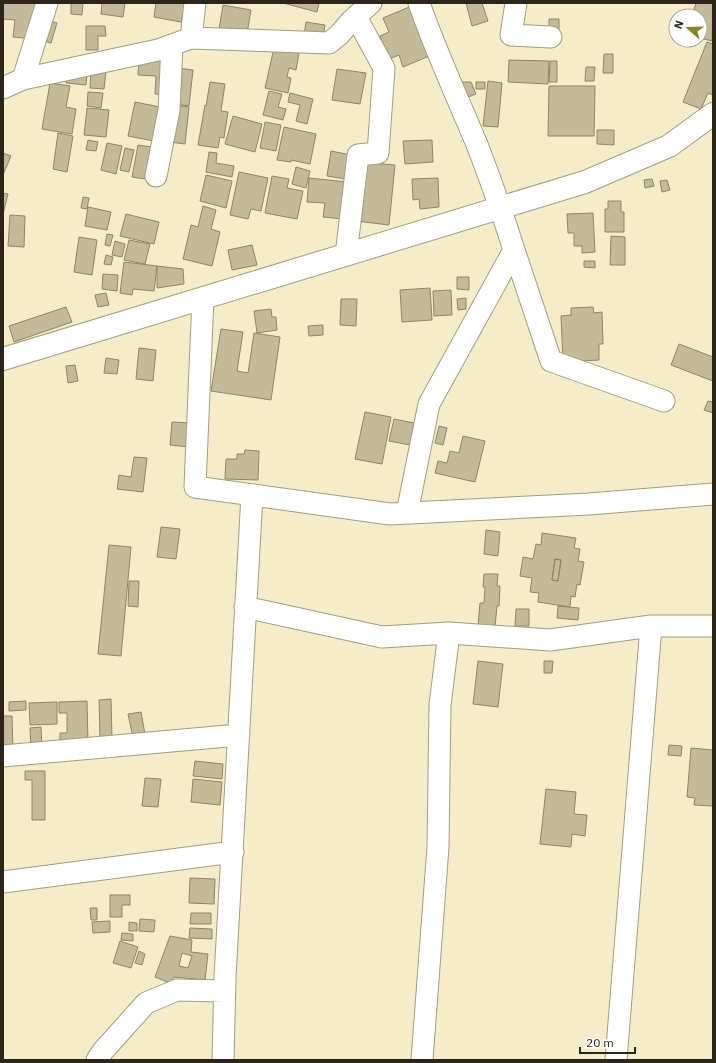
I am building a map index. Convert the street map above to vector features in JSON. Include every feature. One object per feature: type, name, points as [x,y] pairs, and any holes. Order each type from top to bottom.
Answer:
[{"type":"street","points":[[23,79],[47,3]]},
{"type":"street","points":[[156,176],[181,41],[195,3]]},
{"type":"street","points":[[3,88],[23,79],[158,50],[181,41],[329,43],[371,3]]},
{"type":"street","points":[[419,3],[501,207],[551,362],[664,401]]},
{"type":"street","points":[[516,3],[511,35],[551,37]]},
{"type":"street","points":[[346,255],[358,155],[378,153],[384,68],[356,17]]},
{"type":"street","points":[[3,360],[585,182],[669,146],[713,114]]},
{"type":"street","points":[[407,513],[429,404],[514,250]]},
{"type":"street","points":[[203,298],[195,487],[390,514],[589,504],[713,494]]},
{"type":"street","points":[[223,1060],[225,991],[252,495]]},
{"type":"street","points":[[246,607],[382,637],[449,634],[550,640],[651,626],[713,626]]},
{"type":"street","points":[[616,1060],[651,626]]},
{"type":"street","points":[[422,1060],[438,847],[440,704],[449,634]]},
{"type":"street","points":[[3,756],[239,735]]},
{"type":"street","points":[[3,882],[233,852]]},
{"type":"street","points":[[97,1060],[102,1051],[146,1003],[177,990],[225,991]]},
{"type":"building","points":[[3,3],[38,3],[34,39],[13,37],[15,20],[3,19]]},
{"type":"building","points":[[71,3],[83,3],[82,15],[71,14]]},
{"type":"building","points":[[102,3],[125,3],[123,17],[101,14]]},
{"type":"building","points":[[156,3],[185,3],[181,22],[154,17]]},
{"type":"building","points":[[283,3],[319,3],[317,12]]},
{"type":"building","points":[[466,3],[482,3],[488,21],[472,26]]},
{"type":"building","points":[[696,3],[713,3],[712,41],[708,40],[708,8],[694,8]]},
{"type":"building","points":[[223,5],[251,10],[247,34],[219,29]]},
{"type":"building","points":[[414,5],[434,54],[403,67],[399,55],[389,59],[380,36],[389,32],[383,18]]},
{"type":"building","points":[[549,19],[559,19],[559,33],[549,33]]},
{"type":"building","points":[[47,20],[57,23],[51,43],[41,40]]},
{"type":"building","points":[[306,22],[325,25],[323,38],[304,35]]},
{"type":"building","points":[[86,26],[105,26],[106,36],[98,36],[98,50],[86,50]]},
{"type":"building","points":[[708,42],[713,44],[713,95],[708,93],[701,109],[683,102],[705,48],[708,48]]},
{"type":"building","points":[[274,48],[299,53],[296,70],[289,68],[287,77],[291,78],[288,93],[265,88]]},
{"type":"building","points":[[604,54],[613,54],[613,73],[603,73]]},
{"type":"building","points":[[139,59],[168,61],[166,95],[155,94],[156,76],[138,75]]},
{"type":"building","points":[[509,60],[549,61],[548,84],[508,82]]},
{"type":"building","points":[[550,61],[557,61],[557,82],[549,82]]},
{"type":"building","points":[[586,67],[595,67],[594,81],[585,81]]},
{"type":"building","points":[[178,68],[193,70],[189,106],[174,104]]},
{"type":"building","points":[[337,69],[366,73],[360,104],[332,100]]},
{"type":"building","points":[[91,70],[106,71],[104,89],[90,88]]},
{"type":"building","points":[[68,72],[87,74],[86,85],[66,83]]},
{"type":"building","points":[[488,81],[502,83],[498,127],[483,126]]},
{"type":"building","points":[[210,82],[225,84],[221,111],[228,112],[224,138],[220,137],[218,148],[198,145]]},
{"type":"building","points":[[457,82],[471,82],[476,94],[463,99]]},
{"type":"building","points":[[476,82],[485,82],[485,89],[476,89]]},
{"type":"building","points":[[50,83],[70,86],[66,107],[76,109],[72,134],[42,129]]},
{"type":"building","points":[[549,86],[595,86],[594,136],[548,136]]},
{"type":"building","points":[[269,91],[282,94],[278,107],[286,109],[283,120],[263,115]]},
{"type":"building","points":[[88,92],[103,93],[101,108],[87,106]]},
{"type":"building","points":[[290,93],[313,99],[307,124],[296,121],[300,105],[288,102]]},
{"type":"building","points":[[135,102],[165,108],[159,142],[128,136]]},
{"type":"building","points":[[174,105],[189,107],[185,144],[170,142]]},
{"type":"building","points":[[87,108],[109,110],[106,137],[84,135]]},
{"type":"building","points":[[233,116],[262,124],[255,152],[225,144]]},
{"type":"building","points":[[265,122],[281,125],[276,151],[260,148]]},
{"type":"building","points":[[284,127],[316,134],[310,164],[291,160],[291,162],[277,160]]},
{"type":"building","points":[[597,130],[614,130],[614,145],[597,144]]},
{"type":"building","points":[[58,133],[73,136],[67,172],[53,169]]},
{"type":"building","points":[[88,140],[98,142],[96,151],[86,150]]},
{"type":"building","points":[[432,140],[433,162],[405,164],[403,141]]},
{"type":"building","points":[[107,143],[122,146],[116,174],[101,170]]},
{"type":"building","points":[[138,145],[158,148],[152,180],[132,177]]},
{"type":"building","points":[[125,148],[134,150],[129,172],[120,170]]},
{"type":"building","points":[[331,151],[351,155],[346,179],[327,176]]},
{"type":"building","points":[[209,152],[217,153],[216,163],[234,166],[232,177],[206,172]]},
{"type":"building","points":[[3,153],[11,156],[3,175]]},
{"type":"building","points":[[362,162],[395,165],[389,225],[356,221]]},
{"type":"building","points":[[296,167],[310,171],[306,188],[292,184]]},
{"type":"building","points":[[239,172],[268,178],[261,211],[251,209],[248,219],[230,215]]},
{"type":"building","points":[[206,175],[232,181],[226,208],[200,201]]},
{"type":"building","points":[[272,176],[289,179],[287,188],[303,191],[297,219],[265,213]]},
{"type":"building","points":[[309,178],[347,182],[343,219],[323,217],[325,203],[307,202]]},
{"type":"building","points":[[438,178],[439,207],[420,209],[419,199],[413,200],[412,179]]},
{"type":"building","points":[[652,179],[654,186],[645,188],[644,180]]},
{"type":"building","points":[[667,180],[670,190],[662,192],[660,181]]},
{"type":"building","points":[[3,193],[8,194],[3,214]]},
{"type":"building","points":[[83,197],[89,198],[87,209],[81,208]]},
{"type":"building","points":[[608,201],[621,201],[621,212],[624,212],[624,232],[605,232],[605,209],[608,209]]},
{"type":"building","points":[[203,206],[216,210],[211,229],[220,232],[212,266],[183,259],[191,225],[198,227]]},
{"type":"building","points":[[88,207],[111,212],[107,230],[85,226]]},
{"type":"building","points":[[593,213],[595,252],[582,253],[582,246],[574,246],[574,233],[568,233],[567,214]]},
{"type":"building","points":[[126,214],[159,222],[154,244],[120,236]]},
{"type":"building","points":[[10,215],[25,216],[24,247],[8,246]]},
{"type":"building","points":[[107,234],[113,235],[110,246],[105,245]]},
{"type":"building","points":[[611,236],[625,237],[625,265],[610,265]]},
{"type":"building","points":[[79,237],[97,240],[92,275],[74,272]]},
{"type":"building","points":[[129,240],[150,244],[145,264],[124,260]]},
{"type":"building","points":[[115,241],[125,244],[122,257],[112,255]]},
{"type":"building","points":[[252,245],[257,265],[232,270],[228,250]]},
{"type":"building","points":[[106,255],[113,257],[111,265],[104,264]]},
{"type":"building","points":[[584,261],[595,261],[595,268],[584,267]]},
{"type":"building","points":[[124,262],[157,266],[154,291],[133,289],[132,295],[120,293]]},
{"type":"building","points":[[157,266],[183,269],[184,284],[157,288]]},
{"type":"building","points":[[103,274],[118,275],[117,291],[102,289]]},
{"type":"building","points":[[457,277],[469,277],[469,290],[457,289]]},
{"type":"building","points":[[430,288],[432,320],[402,322],[400,290]]},
{"type":"building","points":[[451,290],[452,315],[434,316],[433,291]]},
{"type":"building","points":[[106,293],[109,305],[98,307],[95,295]]},
{"type":"building","points":[[466,298],[466,309],[458,310],[457,299]]},
{"type":"building","points":[[341,299],[357,299],[356,326],[340,325]]},
{"type":"building","points":[[66,307],[72,322],[14,342],[9,326]]},
{"type":"building","points":[[593,307],[594,313],[602,312],[603,344],[599,344],[599,360],[563,362],[561,316],[571,315],[571,308]]},
{"type":"building","points":[[271,309],[272,317],[276,317],[277,330],[257,333],[254,311]]},
{"type":"building","points":[[323,325],[323,335],[309,336],[308,326]]},
{"type":"building","points":[[221,329],[243,332],[237,371],[248,373],[254,333],[280,337],[271,400],[211,391]]},
{"type":"building","points":[[679,344],[713,357],[713,381],[671,365]]},
{"type":"building","points":[[139,348],[156,350],[153,381],[136,379]]},
{"type":"building","points":[[106,358],[119,360],[117,374],[104,373]]},
{"type":"building","points":[[75,365],[78,381],[68,383],[66,366]]},
{"type":"building","points":[[708,401],[713,402],[713,413],[704,410]]},
{"type":"building","points":[[365,412],[391,417],[382,464],[355,459]]},
{"type":"building","points":[[394,419],[414,423],[410,445],[389,441]]},
{"type":"building","points":[[172,422],[191,423],[189,447],[170,445]]},
{"type":"building","points":[[439,426],[447,428],[443,445],[435,443]]},
{"type":"building","points":[[463,436],[485,441],[475,482],[435,473],[438,461],[447,463],[450,451],[459,453]]},
{"type":"building","points":[[245,450],[259,451],[258,480],[225,479],[226,459],[237,459],[237,454],[244,454]]},
{"type":"building","points":[[134,457],[147,458],[143,492],[117,489],[119,475],[131,477]]},
{"type":"building","points":[[161,527],[180,529],[176,559],[157,557]]},
{"type":"building","points":[[486,530],[500,532],[498,556],[484,554]]},
{"type":"building","points":[[542,533],[576,538],[574,548],[580,549],[578,561],[584,562],[580,585],[577,584],[575,597],[571,596],[570,607],[538,602],[539,593],[530,592],[532,578],[520,576],[523,557],[533,559],[536,544],[541,545]],"holes":[[[555,559],[561,560],[558,581],[552,580]]]},
{"type":"building","points":[[109,545],[131,547],[121,656],[98,654]]},
{"type":"building","points":[[555,559],[561,560],[558,581],[552,580]]},
{"type":"building","points":[[484,574],[498,574],[497,586],[500,586],[499,606],[497,606],[495,627],[478,626],[480,603],[484,603]]},
{"type":"building","points":[[129,581],[139,581],[138,607],[128,606]]},
{"type":"building","points":[[558,606],[579,608],[578,620],[557,618]]},
{"type":"building","points":[[516,609],[529,609],[529,626],[515,626]]},
{"type":"building","points":[[478,661],[503,664],[498,707],[473,704]]},
{"type":"building","points":[[544,661],[553,661],[552,673],[544,673]]},
{"type":"building","points":[[111,699],[112,738],[100,738],[99,700]]},
{"type":"building","points":[[26,701],[26,710],[9,711],[9,702]]},
{"type":"building","points":[[87,701],[88,743],[60,744],[60,733],[67,733],[67,713],[59,713],[59,702]]},
{"type":"building","points":[[57,702],[57,724],[30,725],[29,703]]},
{"type":"building","points":[[141,712],[146,740],[134,742],[128,714]]},
{"type":"building","points":[[3,716],[12,716],[13,752],[3,752]]},
{"type":"building","points":[[41,727],[42,749],[31,750],[30,728]]},
{"type":"building","points":[[669,745],[682,746],[681,756],[668,755]]},
{"type":"building","points":[[691,748],[713,750],[713,806],[694,805],[695,798],[687,797]]},
{"type":"building","points":[[195,761],[223,764],[222,779],[193,776]]},
{"type":"building","points":[[25,771],[45,771],[45,820],[32,820],[32,780],[25,780]]},
{"type":"building","points":[[145,778],[161,779],[158,807],[142,806]]},
{"type":"building","points":[[193,779],[222,782],[220,805],[191,802]]},
{"type":"building","points":[[546,789],[576,792],[574,814],[587,815],[585,836],[572,834],[571,847],[540,844]]},
{"type":"building","points":[[190,878],[215,879],[214,904],[189,903]]},
{"type":"building","points":[[110,895],[130,895],[130,905],[122,905],[122,917],[110,917]]},
{"type":"building","points":[[90,908],[97,908],[97,920],[91,920]]},
{"type":"building","points":[[191,913],[211,913],[211,924],[190,924]]},
{"type":"building","points":[[140,919],[155,920],[154,932],[139,931]]},
{"type":"building","points":[[110,921],[110,932],[93,933],[92,922]]},
{"type":"building","points":[[129,922],[137,923],[137,931],[129,931]]},
{"type":"building","points":[[190,928],[212,929],[212,939],[189,938]]},
{"type":"building","points":[[122,933],[133,934],[133,941],[121,940]]},
{"type":"building","points":[[170,936],[192,940],[191,952],[208,954],[205,980],[174,977],[170,983],[155,977]],"holes":[[[182,953],[192,956],[188,968],[179,966]]]},
{"type":"building","points":[[120,941],[138,947],[131,968],[113,963]]},
{"type":"building","points":[[139,951],[145,954],[142,965],[135,963]]}]
